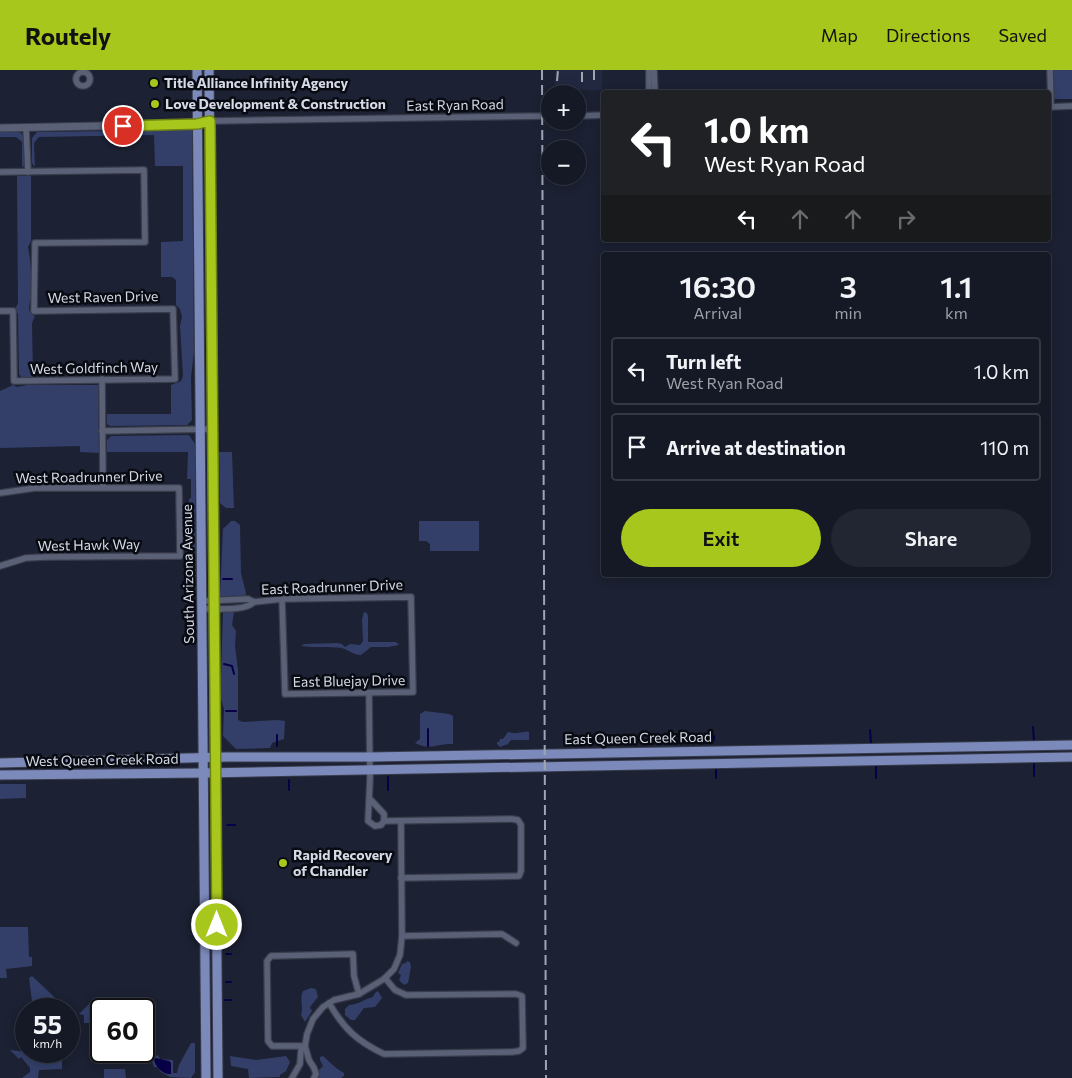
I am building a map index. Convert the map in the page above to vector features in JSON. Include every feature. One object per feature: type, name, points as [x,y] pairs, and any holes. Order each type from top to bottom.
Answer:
[{"type":"main road","name":"South Arizona Avenue","points":[[197,70],[206,1078]]},
{"type":"main road","name":"South Arizona Avenue","points":[[209,70],[218,1078]]},
{"type":"main road","name":"East Queen Creek Road","points":[[204,758],[1072,745]]},
{"type":"main road","points":[[679,752],[679,764]]},
{"type":"main road","name":"East Queen Creek Road","points":[[204,773],[1072,757]]},
{"type":"main road","name":"West Queen Creek Road","points":[[0,763],[204,758]]},
{"type":"main road","name":"West Queen Creek Road","points":[[0,775],[204,773]]},
{"type":"main road","points":[[205,925],[217,925]]},
{"type":"street","points":[[649,70],[649,90]]},
{"type":"street","points":[[654,70],[655,90]]},
{"type":"street","points":[[1050,70],[1050,90]]},
{"type":"street","points":[[1051,106],[1072,106]]},
{"type":"street","points":[[586,116],[601,115]]},
{"type":"street","name":"East Ryan Road","points":[[210,121],[541,116]]},
{"type":"street","points":[[0,128],[197,124],[210,121]]},
{"type":"street","points":[[0,172],[28,172],[26,127]]},
{"type":"street","name":"West Raven Drive","points":[[28,172],[144,170],[145,242],[35,243],[34,311],[173,309],[175,379]]},
{"type":"street","name":"West Goldfinch Way","points":[[0,311],[13,311],[14,381],[175,379]]},
{"type":"street","points":[[102,379],[103,487]]},
{"type":"street","points":[[102,431],[213,429]]},
{"type":"street","name":"West Roadrunner Drive","points":[[0,493],[23,489],[179,488],[180,556]]},
{"type":"street","name":"West Hawk Way","points":[[0,566],[26,558],[180,556]]},
{"type":"street","name":"East Roadrunner Drive","points":[[202,605],[242,608],[254,602],[282,599],[411,597],[413,692]]},
{"type":"street","name":"East Bluejay Drive","points":[[282,599],[285,694],[413,692]]},
{"type":"street","points":[[370,693],[370,799],[368,821],[375,826],[380,825],[384,821],[512,819],[518,820],[520,825],[521,872],[518,876],[401,878]]},
{"type":"street","points":[[370,799],[375,807],[384,814],[384,821]]},
{"type":"street","points":[[314,1078],[316,1074],[305,1046],[313,1019],[323,1007],[334,1000],[359,994],[373,987],[394,968],[400,955],[402,936],[401,822]]},
{"type":"street","points":[[402,936],[502,934],[516,942]]},
{"type":"street","points":[[305,1046],[272,1046],[268,1041],[267,961],[270,956],[353,954],[354,976],[359,994]]},
{"type":"street","points":[[329,1003],[338,1019],[352,1034],[366,1045],[384,1054],[519,1051],[523,1048],[522,996],[516,994],[406,994],[395,990],[385,978]]},
{"type":"street","points":[[292,1078],[300,1064],[301,1050],[305,1046]]},
{"type":"street","points":[[300,1064],[311,1064]]},
{"type":"shaded area","points":[[555,70],[602,70],[602,90],[586,90],[586,85],[555,85]]},
{"type":"shaded area","points":[[1054,70],[1072,70],[1072,99],[1054,99]]},
{"type":"shaded area","points":[[192,130],[194,352],[191,377],[192,420],[187,425],[110,426],[107,424],[107,414],[171,414],[171,385],[181,381],[183,376],[180,326],[182,317],[180,309],[176,305],[176,280],[172,277],[161,277],[161,242],[183,241],[183,166],[155,166],[154,135],[39,137],[34,143],[35,167],[32,163],[32,138],[37,132]]},
{"type":"shaded area","points":[[0,132],[20,132],[24,137],[24,166],[22,167],[22,142],[16,137],[0,137]]},
{"type":"shaded area","points":[[17,176],[31,176],[31,241],[28,247],[31,278],[29,308],[30,313],[35,316],[32,323],[33,377],[21,377],[19,374],[18,314],[15,309],[18,303]]},
{"type":"shaded area","points":[[13,385],[17,387],[27,385],[98,385],[99,453],[80,452],[80,446],[0,448],[0,391]]},
{"type":"shaded area","points":[[189,435],[195,444],[196,593],[192,593],[192,566],[189,566],[189,542],[192,542],[192,524],[189,524],[191,479],[187,479],[188,452],[107,452],[107,440],[111,436]]},
{"type":"shaded area","points":[[219,452],[232,452],[234,508],[226,508],[220,503]]},
{"type":"shaded area","points":[[231,521],[235,521],[240,525],[241,573],[246,593],[245,597],[221,597],[220,595],[223,529]]},
{"type":"shaded area","points":[[419,521],[479,521],[479,551],[430,551],[430,544],[426,541],[419,541]]},
{"type":"shaded area","points":[[223,612],[234,612],[232,625],[236,631],[238,720],[243,722],[285,721],[284,739],[272,743],[270,748],[236,749],[223,736],[224,709],[221,699],[221,675]]},
{"type":"shaded area","points":[[364,612],[368,616],[368,642],[396,642],[399,645],[371,647],[361,655],[342,648],[301,646],[304,644],[337,643],[345,647],[350,644],[360,645],[363,641],[362,619]]},
{"type":"shaded area","points":[[425,711],[453,716],[453,744],[430,747],[415,743],[420,739],[420,714]]},
{"type":"shaded area","points":[[508,732],[529,732],[529,740],[511,740],[508,744],[500,747],[497,742],[503,739]]},
{"type":"shaded area","points":[[0,784],[26,784],[26,798],[0,799]]},
{"type":"shaded area","points":[[0,927],[28,927],[29,957],[32,957],[32,966],[6,969],[7,978],[0,978]]},
{"type":"shaded area","points":[[407,961],[410,962],[411,967],[408,983],[404,985],[399,980],[401,975],[398,973],[402,964]]},
{"type":"shaded area","points":[[32,976],[55,998],[32,998],[29,978]]},
{"type":"shaded area","points":[[311,988],[316,989],[318,997],[310,1007],[312,1011],[305,1022],[301,1015],[302,994],[303,991]]},
{"type":"shaded area","points":[[378,991],[382,998],[375,1007],[364,1008],[355,1020],[351,1020],[345,1015],[345,1009],[349,1005],[373,997]]},
{"type":"shaded area","points":[[130,997],[130,998],[95,998]]},
{"type":"shaded area","points":[[90,1003],[90,1023],[84,1023],[84,1015],[80,1013]]},
{"type":"shaded area","points":[[191,1043],[195,1043],[195,1072],[191,1078],[170,1077],[161,1072],[157,1067],[154,1067],[152,1063],[155,1063],[155,1057],[158,1055],[160,1059],[173,1060],[173,1073],[177,1073],[179,1065]]},
{"type":"shaded area","points":[[230,1056],[256,1060],[286,1056],[290,1062],[286,1071],[280,1077],[249,1078],[248,1069],[231,1066]]},
{"type":"shaded area","points":[[323,1056],[344,1073],[344,1076],[341,1078],[318,1078],[319,1070],[323,1066],[320,1057]]},
{"type":"shaded area","points":[[155,1058],[169,1061],[171,1063],[171,1074],[160,1070],[156,1065]]},
{"type":"shaded area","points":[[26,1063],[62,1063],[62,1069],[39,1070],[38,1078],[22,1078],[30,1072],[30,1068]]},
{"type":"shaded area","points":[[104,1069],[125,1069],[126,1078],[104,1078]]},
{"type":"waterway","points":[[223,579],[232,579]]},
{"type":"waterway","points":[[183,582],[194,582]]},
{"type":"waterway","points":[[224,664],[232,666],[234,674]]},
{"type":"waterway","points":[[226,711],[236,711]]},
{"type":"waterway","points":[[1033,727],[1034,740]]},
{"type":"waterway","points":[[428,729],[428,746]]},
{"type":"waterway","points":[[870,730],[871,743]]},
{"type":"waterway","points":[[277,735],[277,746]]},
{"type":"waterway","points":[[1034,763],[1034,776]]},
{"type":"waterway","points":[[876,766],[876,778]]},
{"type":"waterway","points":[[716,769],[716,778]]},
{"type":"waterway","points":[[388,777],[388,790]]},
{"type":"waterway","points":[[289,780],[289,790]]},
{"type":"waterway","points":[[227,825],[235,825]]},
{"type":"waterway","points":[[225,911],[231,911]]},
{"type":"waterway","points":[[226,954],[231,954]]},
{"type":"waterway","points":[[226,982],[231,982]]},
{"type":"waterway","points":[[225,1000],[231,1000]]},
{"type":"railway","points":[[542,70],[546,1078]]},
{"type":"railway","points":[[557,81],[558,70]]},
{"type":"railway","points":[[582,70],[582,82]]},
{"type":"railway","points":[[594,70],[594,82]]},
{"type":"place","name":"Title Alliance Infinity Agency","points":[[154,83]]},
{"type":"place","name":"Love Development & Construction","points":[[155,104]]},
{"type":"place","name":"Rapid Recovery of Chandler","points":[[283,863]]},
{"type":"route","points":[[123,126],[197,124],[210,121],[217,925]]}]
